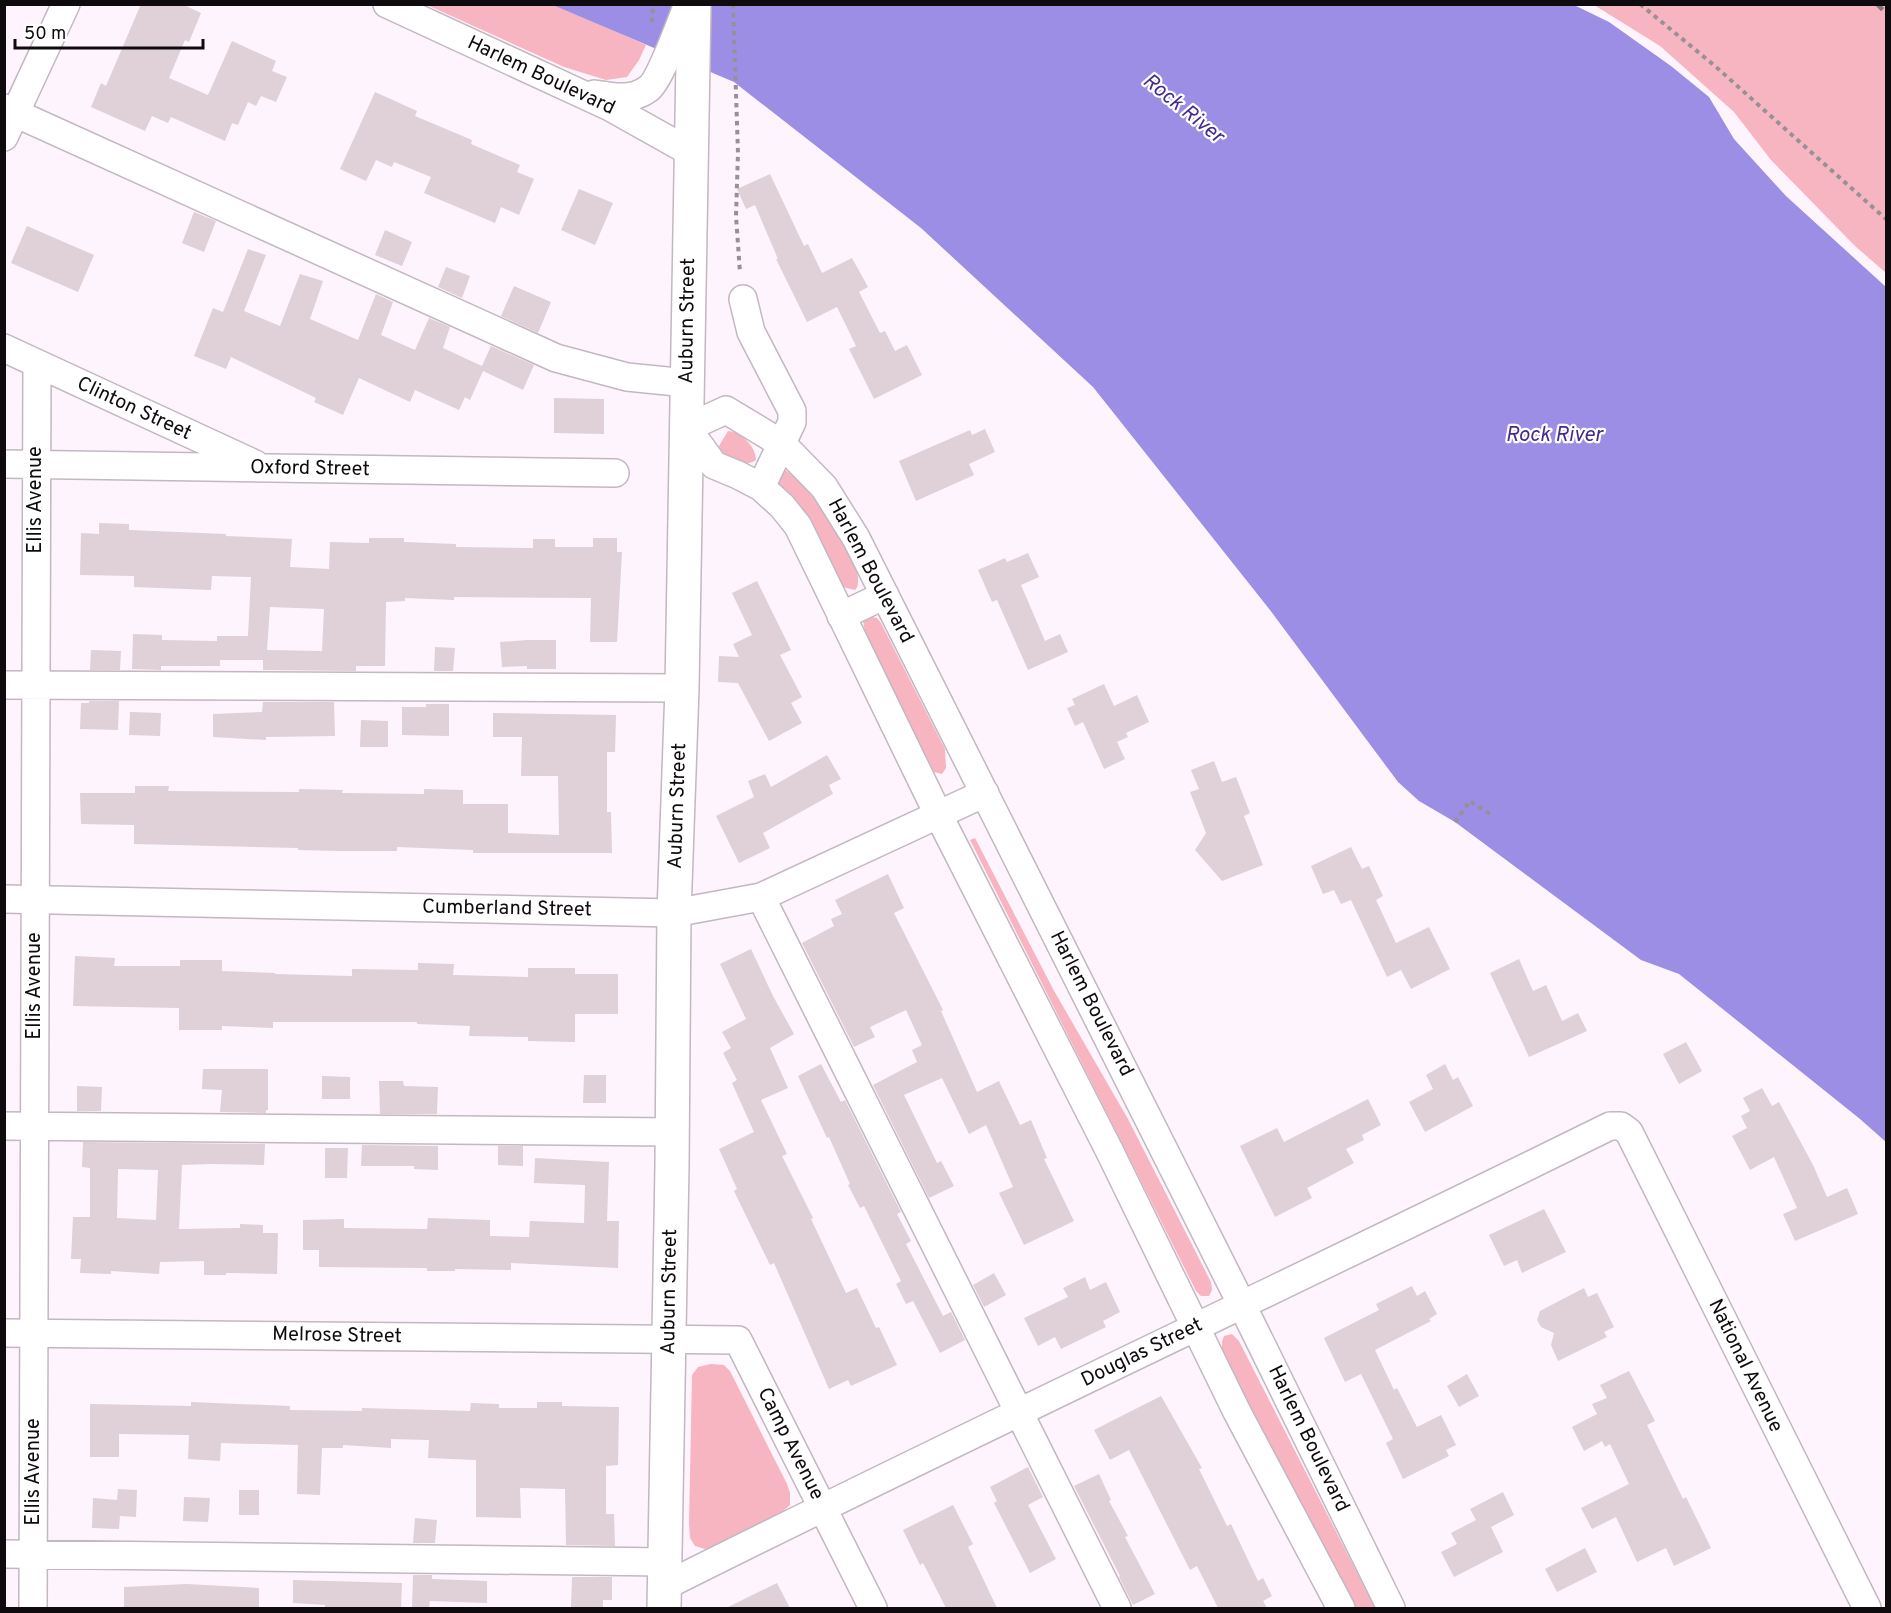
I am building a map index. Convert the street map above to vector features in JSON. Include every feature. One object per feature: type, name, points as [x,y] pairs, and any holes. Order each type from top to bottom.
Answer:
[{"type":"main road","name":"Auburn Street","points":[[665,1586],[674,913],[682,688],[694,4]]},
{"type":"street","points":[[66,4],[8,119],[556,358],[627,377],[687,383]]},
{"type":"street","name":"Harlem Boulevard","points":[[387,4],[610,107],[692,153]]},
{"type":"street","points":[[572,90],[618,98],[633,96],[650,88],[688,4]]},
{"type":"street","points":[[743,298],[751,332],[792,411],[792,422],[761,487]]},
{"type":"street","name":"Clinton Street","points":[[4,348],[264,469]]},
{"type":"street","name":"Ellis Avenue","points":[[33,1608],[37,364]]},
{"type":"street","name":"Harlem Boulevard","points":[[687,428],[726,410],[782,444],[824,487],[856,538],[1242,1305],[1391,1608]]},
{"type":"street","points":[[687,428],[714,465],[761,487],[782,506],[798,526],[938,814],[1104,1140],[1237,1412],[1341,1608]]},
{"type":"street","name":"Oxford Street","points":[[4,464],[615,473]]},
{"type":"street","points":[[841,616],[885,595]]},
{"type":"street","points":[[4,685],[682,688]]},
{"type":"street","name":"Cumberland Street","points":[[4,899],[674,913],[761,897],[985,793]]},
{"type":"street","points":[[761,897],[1117,1608]]},
{"type":"street","name":"Douglas Street","points":[[665,1586],[1610,1126],[1621,1125]]},
{"type":"street","name":"National Avenue","points":[[1621,1125],[1629,1132],[1867,1608]]},
{"type":"street","points":[[4,1126],[672,1132]]},
{"type":"street","name":"Melrose Street","points":[[4,1334],[669,1339]]},
{"type":"street","name":"Camp Avenue","points":[[669,1339],[738,1340],[873,1608]]},
{"type":"street","points":[[4,1554],[665,1586]]},
{"type":"path","points":[[651,30],[653,4]]},
{"type":"path","points":[[734,4],[738,153],[737,252],[743,298]]},
{"type":"path","points":[[1640,4],[1715,66],[1887,219]]},
{"type":"path","points":[[1455,822],[1470,801],[1493,816]]},
{"type":"shaded area","points":[[427,5],[556,5],[646,45],[627,77],[606,80],[564,67]]},
{"type":"shaded area","points":[[1594,5],[1886,5],[1886,273],[1855,246],[1771,160],[1734,112],[1660,46]]},
{"type":"shaded area","points":[[728,431],[738,434],[751,445],[756,460],[751,463],[740,463],[724,455],[719,446]]},
{"type":"shaded area","points":[[783,469],[806,489],[846,546],[855,564],[858,580],[855,590],[843,587],[775,481]]},
{"type":"shaded area","points":[[868,616],[877,618],[881,623],[945,749],[946,768],[942,774],[934,772],[865,633],[863,620]]},
{"type":"shaded area","points":[[975,838],[1053,989],[1128,1119],[1211,1282],[1212,1290],[1209,1296],[1201,1296],[1196,1291],[970,840]]},
{"type":"shaded area","points":[[1232,1334],[1239,1341],[1375,1608],[1353,1608],[1222,1350],[1224,1336]]},
{"type":"shaded area","points":[[711,1364],[724,1365],[730,1371],[787,1484],[790,1505],[782,1512],[719,1546],[705,1549],[695,1546],[690,1538],[692,1375],[698,1367]]},
{"type":"water","name":"Rock River","points":[[553,5],[1574,5],[1609,22],[1671,66],[1709,97],[1734,139],[1786,196],[1886,287],[1886,1142],[1679,974],[1641,960],[1455,822],[1419,801],[1398,782],[1270,610],[1093,387],[921,228],[734,82]]},
{"type":"building","points":[[141,4],[182,4],[201,13],[189,42],[185,40],[169,78],[208,95],[232,41],[276,61],[272,71],[287,77],[276,102],[261,96],[256,106],[248,102],[238,125],[232,123],[225,141],[171,117],[168,123],[152,116],[145,131],[91,107],[101,83],[106,86]]},
{"type":"building","points":[[375,92],[417,111],[415,116],[472,140],[471,144],[520,165],[517,172],[534,179],[519,215],[501,207],[495,223],[424,193],[431,177],[394,162],[392,167],[376,160],[366,181],[340,169]]},
{"type":"building","points":[[770,174],[804,246],[808,244],[822,273],[852,258],[868,287],[859,292],[880,333],[885,331],[895,351],[907,345],[922,375],[874,399],[849,349],[856,346],[837,307],[807,322],[776,259],[778,259],[755,205],[746,209],[737,189]]},
{"type":"building","points":[[579,189],[613,203],[595,245],[561,230]]},
{"type":"building","points":[[194,212],[216,221],[204,252],[182,243]]},
{"type":"building","points":[[27,226],[94,255],[78,292],[11,263]]},
{"type":"building","points":[[385,230],[412,242],[402,266],[375,255]]},
{"type":"building","points":[[248,249],[266,255],[244,311],[280,326],[300,274],[323,281],[310,319],[358,340],[376,294],[393,302],[381,335],[415,350],[429,318],[450,327],[443,348],[482,366],[491,346],[534,365],[523,390],[483,371],[470,400],[465,397],[459,410],[415,390],[410,402],[359,378],[343,415],[314,402],[316,398],[231,357],[226,369],[194,356],[213,308],[223,312]]},
{"type":"building","points":[[446,267],[470,276],[462,298],[438,287]]},
{"type":"building","points":[[514,286],[551,302],[538,333],[501,316]]},
{"type":"building","points":[[554,398],[604,399],[604,434],[554,433]]},
{"type":"building","points":[[985,429],[995,452],[969,464],[974,475],[916,501],[899,461],[970,430],[972,435]]},
{"type":"building","points":[[99,523],[129,524],[129,530],[292,539],[290,567],[329,569],[330,542],[369,543],[369,538],[404,538],[404,542],[456,544],[456,547],[533,548],[533,539],[555,539],[555,547],[593,547],[593,538],[617,538],[617,552],[622,552],[617,642],[590,642],[591,598],[454,597],[454,600],[405,598],[405,601],[386,602],[385,666],[356,666],[356,671],[263,670],[263,660],[220,660],[220,666],[161,666],[161,670],[132,669],[133,634],[162,635],[162,640],[217,641],[217,636],[248,636],[251,577],[212,576],[211,590],[134,587],[134,576],[80,575],[81,533],[99,534]],"holes":[[[270,607],[324,609],[322,651],[267,650]]]},
{"type":"building","points":[[1028,553],[1039,577],[1021,585],[1045,641],[1060,634],[1068,652],[1028,670],[997,600],[992,602],[978,570],[1005,558],[1007,562]]},
{"type":"building","points":[[757,581],[791,650],[780,655],[802,697],[791,703],[802,723],[769,741],[738,683],[718,682],[719,656],[739,657],[733,644],[752,635],[732,593]]},
{"type":"building","points":[[556,640],[556,669],[527,669],[527,666],[502,667],[500,642]]},
{"type":"building","points":[[435,647],[455,648],[453,671],[434,671]]},
{"type":"building","points":[[91,650],[121,651],[120,670],[90,670]]},
{"type":"building","points":[[1104,684],[1114,706],[1137,695],[1149,722],[1126,733],[1128,737],[1117,742],[1125,759],[1104,769],[1083,722],[1075,726],[1067,708],[1075,705],[1072,699]]},
{"type":"building","points":[[89,701],[119,701],[118,730],[80,729],[81,703],[89,703]]},
{"type":"building","points":[[263,702],[334,702],[335,736],[266,737],[266,740],[213,737],[213,714],[262,712]]},
{"type":"building","points":[[426,704],[449,704],[449,736],[402,735],[402,707],[426,707]]},
{"type":"building","points":[[130,712],[161,713],[160,736],[129,735]]},
{"type":"building","points":[[493,713],[616,715],[615,752],[607,752],[607,812],[611,812],[612,853],[473,853],[473,850],[397,847],[397,851],[341,851],[134,844],[134,825],[81,824],[80,793],[135,793],[135,786],[169,786],[168,791],[299,792],[299,789],[343,790],[342,793],[424,794],[424,789],[463,790],[463,804],[508,804],[508,833],[559,835],[558,776],[521,776],[522,737],[493,737]]},
{"type":"building","points":[[361,720],[388,721],[388,747],[360,747]]},
{"type":"building","points":[[827,755],[841,779],[829,785],[833,794],[763,833],[770,848],[739,863],[716,816],[754,797],[748,781],[765,774],[771,787]]},
{"type":"building","points":[[1214,761],[1222,782],[1236,777],[1250,813],[1244,816],[1263,865],[1222,881],[1195,850],[1206,833],[1190,792],[1199,789],[1191,770]]},
{"type":"building","points":[[1351,847],[1362,869],[1369,866],[1383,896],[1376,900],[1396,943],[1429,927],[1450,969],[1411,989],[1401,970],[1387,977],[1351,900],[1341,904],[1334,890],[1323,894],[1311,866]]},
{"type":"building","points":[[888,874],[904,908],[894,913],[943,1010],[941,1011],[977,1092],[999,1081],[1020,1125],[1031,1120],[1047,1158],[1044,1159],[1074,1221],[1024,1245],[999,1193],[1013,1187],[986,1125],[969,1134],[942,1078],[904,1095],[937,1163],[941,1161],[954,1186],[929,1198],[873,1085],[917,1062],[912,1050],[922,1045],[906,1010],[870,1027],[875,1037],[854,1047],[802,943],[834,926],[831,919],[842,914],[835,900]]},
{"type":"building","points":[[751,949],[794,1034],[770,1048],[788,1088],[761,1100],[787,1154],[782,1156],[813,1218],[811,1219],[846,1293],[857,1288],[897,1365],[851,1386],[848,1380],[829,1389],[774,1263],[770,1265],[734,1191],[737,1189],[719,1149],[754,1132],[732,1083],[737,1080],[723,1053],[731,1048],[722,1032],[746,1019],[720,964]]},
{"type":"building","points":[[75,956],[115,958],[114,966],[180,966],[180,960],[222,960],[222,971],[352,976],[352,969],[418,970],[418,963],[454,964],[453,975],[528,977],[528,968],[575,968],[575,974],[618,974],[618,1014],[575,1014],[575,1042],[528,1041],[528,1037],[469,1036],[470,1026],[417,1024],[417,1022],[273,1022],[273,1028],[222,1026],[222,1030],[179,1030],[179,1008],[73,1006]]},
{"type":"building","points":[[1519,959],[1533,991],[1546,985],[1562,1021],[1578,1013],[1587,1031],[1529,1057],[1490,973]]},
{"type":"building","points":[[1686,1042],[1702,1071],[1679,1084],[1663,1054]]},
{"type":"building","points":[[821,1064],[841,1102],[845,1100],[901,1212],[897,1214],[911,1241],[906,1244],[943,1316],[951,1312],[965,1340],[940,1353],[913,1301],[906,1304],[896,1284],[901,1281],[864,1206],[860,1208],[848,1185],[850,1184],[829,1137],[827,1138],[798,1076]]},
{"type":"building","points":[[1445,1064],[1453,1080],[1458,1077],[1473,1106],[1425,1132],[1409,1102],[1433,1089],[1426,1075]]},
{"type":"building","points":[[203,1069],[268,1069],[268,1110],[266,1113],[220,1112],[222,1090],[202,1089]]},
{"type":"building","points":[[584,1075],[606,1075],[606,1103],[583,1103]]},
{"type":"building","points":[[322,1076],[350,1077],[350,1099],[322,1099]]},
{"type":"building","points":[[379,1081],[403,1081],[404,1086],[438,1087],[437,1114],[380,1114]]},
{"type":"building","points":[[77,1086],[102,1087],[101,1111],[77,1111]]},
{"type":"building","points":[[1762,1088],[1772,1106],[1779,1102],[1813,1165],[1827,1197],[1847,1188],[1858,1214],[1795,1241],[1783,1214],[1797,1208],[1774,1157],[1750,1170],[1732,1136],[1747,1128],[1741,1116],[1750,1111],[1743,1098]]},
{"type":"building","points":[[1368,1099],[1381,1125],[1362,1135],[1364,1140],[1346,1149],[1354,1163],[1307,1188],[1312,1198],[1275,1217],[1240,1146],[1277,1128],[1284,1142]]},
{"type":"building","points":[[83,1142],[265,1144],[264,1165],[182,1165],[179,1229],[240,1228],[240,1224],[263,1225],[263,1233],[278,1233],[277,1274],[204,1275],[204,1261],[160,1262],[159,1274],[111,1271],[111,1274],[80,1273],[81,1259],[71,1259],[73,1217],[90,1217],[90,1168],[82,1167]],"holes":[[[118,1169],[158,1170],[156,1220],[117,1218]]]},
{"type":"building","points":[[362,1145],[438,1146],[438,1170],[414,1169],[414,1166],[361,1166]]},
{"type":"building","points":[[498,1146],[523,1146],[523,1166],[498,1165]]},
{"type":"building","points":[[325,1148],[348,1148],[347,1178],[325,1178]]},
{"type":"building","points":[[535,1158],[609,1162],[607,1221],[619,1221],[618,1268],[511,1263],[511,1270],[427,1271],[427,1268],[319,1267],[319,1250],[303,1250],[303,1220],[344,1219],[344,1228],[427,1229],[428,1218],[490,1220],[490,1236],[529,1237],[530,1221],[584,1223],[585,1185],[534,1183]]},
{"type":"building","points":[[1544,1209],[1566,1252],[1522,1273],[1517,1260],[1504,1266],[1489,1235]]},
{"type":"building","points":[[994,1273],[1006,1295],[984,1307],[973,1285]]},
{"type":"building","points":[[1085,1277],[1090,1290],[1106,1282],[1120,1312],[1103,1321],[1106,1327],[1061,1349],[1055,1337],[1038,1346],[1024,1318],[1068,1297],[1063,1288]]},
{"type":"building","points":[[1412,1286],[1417,1296],[1425,1291],[1437,1314],[1429,1319],[1431,1321],[1375,1350],[1394,1390],[1397,1388],[1417,1427],[1441,1415],[1456,1445],[1446,1450],[1449,1456],[1403,1479],[1386,1443],[1393,1439],[1361,1374],[1345,1382],[1324,1338],[1379,1310],[1376,1304]]},
{"type":"building","points":[[1584,1288],[1588,1297],[1597,1293],[1614,1327],[1604,1332],[1607,1337],[1558,1361],[1551,1345],[1554,1333],[1541,1327],[1537,1320],[1540,1311]]},
{"type":"building","points":[[1629,1371],[1655,1421],[1647,1425],[1683,1499],[1686,1497],[1711,1548],[1674,1566],[1666,1548],[1637,1562],[1616,1517],[1592,1529],[1581,1508],[1629,1484],[1610,1444],[1605,1447],[1602,1441],[1584,1451],[1572,1427],[1597,1414],[1592,1404],[1607,1398],[1600,1385]]},
{"type":"building","points":[[1467,1374],[1479,1396],[1459,1407],[1447,1386]]},
{"type":"building","points":[[1161,1396],[1202,1468],[1199,1469],[1227,1526],[1231,1524],[1258,1581],[1263,1578],[1272,1596],[1263,1601],[1267,1608],[1218,1608],[1197,1566],[1190,1570],[1129,1450],[1110,1460],[1094,1430]]},
{"type":"building","points":[[191,1402],[290,1406],[290,1410],[362,1411],[362,1408],[470,1411],[471,1403],[499,1404],[499,1408],[537,1408],[537,1402],[562,1402],[562,1406],[619,1407],[618,1465],[606,1466],[606,1514],[614,1514],[615,1546],[566,1545],[565,1489],[520,1488],[521,1518],[476,1517],[476,1460],[428,1458],[429,1440],[391,1439],[391,1448],[343,1445],[343,1448],[322,1448],[320,1495],[297,1494],[298,1445],[221,1443],[220,1461],[188,1459],[189,1435],[119,1434],[119,1457],[90,1457],[90,1404],[191,1406]]},
{"type":"building","points":[[1028,1467],[1043,1497],[1028,1505],[1056,1559],[1030,1573],[994,1503],[997,1501],[990,1487]]},
{"type":"building","points":[[1099,1474],[1111,1500],[1109,1501],[1128,1536],[1125,1537],[1155,1594],[1133,1605],[1074,1486]]},
{"type":"building","points":[[118,1489],[137,1490],[136,1517],[120,1516],[119,1529],[92,1528],[93,1498],[117,1500]]},
{"type":"building","points":[[239,1490],[259,1490],[259,1515],[239,1515]]},
{"type":"building","points":[[1503,1492],[1514,1515],[1491,1527],[1503,1552],[1454,1577],[1441,1552],[1457,1544],[1451,1533],[1476,1520],[1470,1509]]},
{"type":"building","points":[[184,1497],[210,1498],[208,1522],[183,1521]]},
{"type":"building","points":[[953,1505],[973,1544],[968,1547],[997,1608],[946,1608],[923,1563],[920,1565],[903,1530]]},
{"type":"building","points":[[415,1518],[437,1520],[435,1543],[413,1543]]},
{"type":"building","points":[[1585,1548],[1597,1572],[1557,1592],[1545,1569]]},
{"type":"building","points":[[413,1575],[432,1575],[432,1579],[487,1581],[487,1603],[430,1601],[429,1608],[412,1608]]},
{"type":"building","points":[[572,1577],[612,1577],[612,1600],[603,1600],[603,1608],[571,1608]]},
{"type":"building","points":[[293,1580],[402,1583],[401,1608],[325,1608],[325,1605],[293,1603]]},
{"type":"building","points":[[777,1583],[790,1608],[726,1608]]},
{"type":"building","points":[[187,1584],[259,1588],[259,1607],[124,1608],[124,1587]]},
{"type":"railway","points":[[1877,4],[1886,13]]}]
